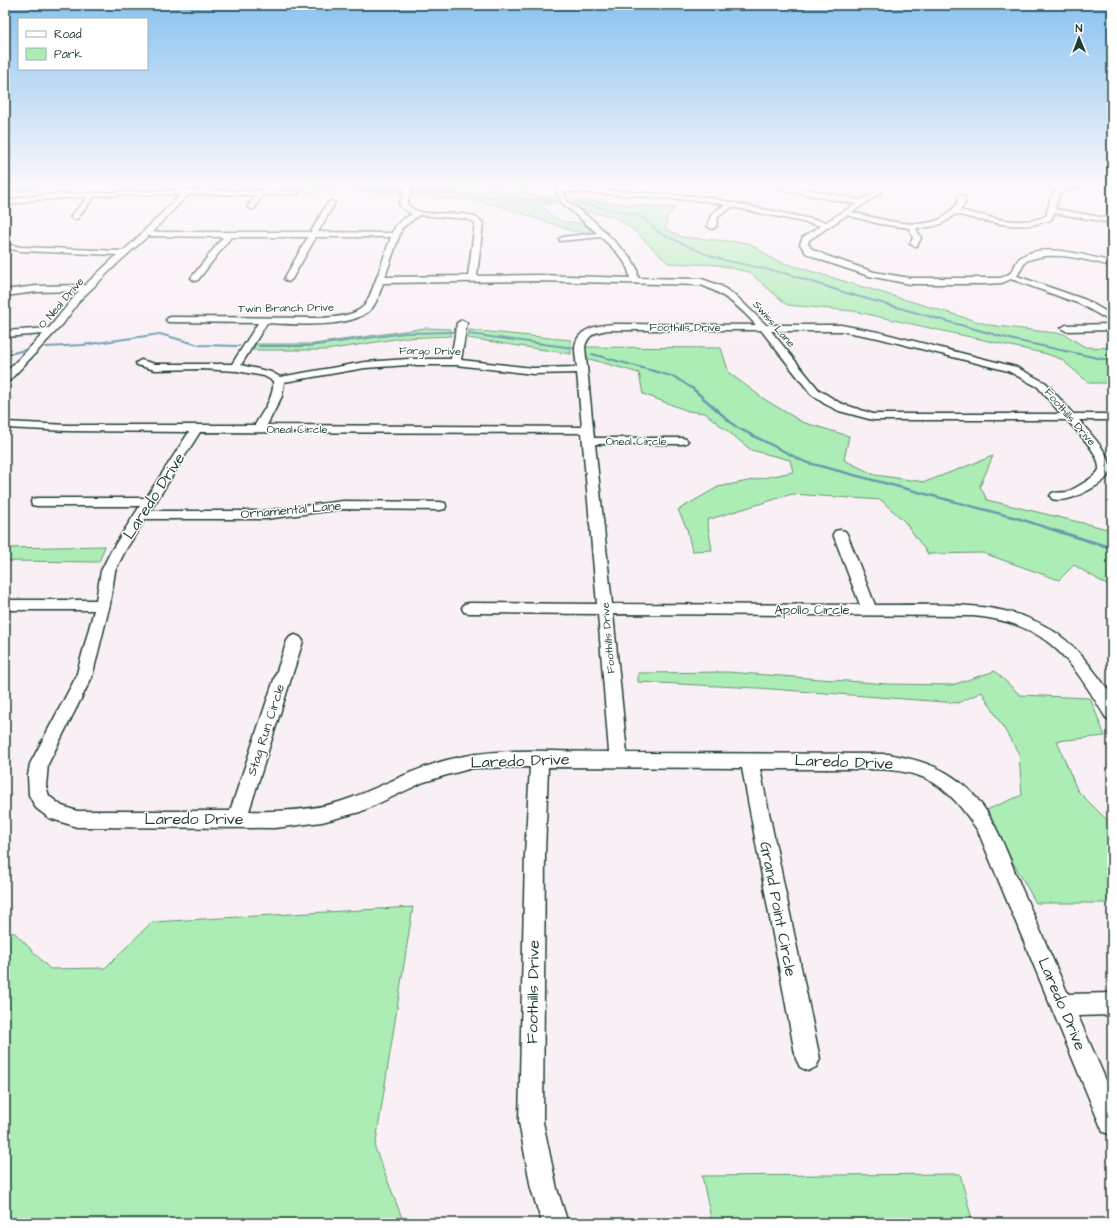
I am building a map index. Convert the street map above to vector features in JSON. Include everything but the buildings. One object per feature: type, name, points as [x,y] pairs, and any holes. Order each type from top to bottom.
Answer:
[{"type":"street","name":"O Neal Drive","points":[[5,379],[64,318],[77,298],[138,241]]},
{"type":"street","points":[[195,278],[223,241]]},
{"type":"street","points":[[288,279],[309,241]]},
{"type":"street","name":"Twin Branch Drive","points":[[171,320],[330,320],[352,316],[364,311],[371,305],[394,241]]},
{"type":"street","points":[[472,279],[477,241]]},
{"type":"street","points":[[609,241],[628,260],[633,269],[634,279]]},
{"type":"street","points":[[805,241],[804,244],[806,249],[817,256],[872,274],[897,279],[918,281],[984,281],[1012,277],[1071,297],[1112,318]]},
{"type":"street","points":[[5,246],[27,249],[124,253]]},
{"type":"street","points":[[1012,277],[1016,273],[1023,259],[1042,254],[1065,254],[1112,264]]},
{"type":"street","name":"Swiss Lane","points":[[380,280],[538,278],[634,279],[695,281],[713,284],[723,290],[744,308],[763,327],[816,392],[825,400],[844,411],[873,417],[1112,417]]},
{"type":"street","points":[[5,293],[36,289],[87,288]]},
{"type":"street","points":[[235,367],[264,320]]},
{"type":"street","points":[[456,362],[462,323]]},
{"type":"street","name":"Foothills Drive","points":[[619,760],[580,342],[585,335],[595,330],[621,326],[832,328],[859,331],[1002,366],[1022,373],[1048,391],[1099,452],[1105,468],[1103,474],[1092,483],[1068,496],[1056,496]]},
{"type":"street","points":[[1066,328],[1112,327]]},
{"type":"street","points":[[5,334],[52,331]]},
{"type":"street","name":"Fargo Drive","points":[[278,380],[384,363],[456,362],[533,371],[583,370]]},
{"type":"street","points":[[141,363],[155,367],[235,367],[263,372],[278,380],[279,386],[277,396],[260,429]]},
{"type":"street","name":"Oneal Circle","points":[[5,425],[68,428],[197,428],[589,436],[682,440]]},
{"type":"street","name":"Laredo Drive","points":[[197,428],[118,551],[108,571],[103,604],[84,677],[39,764],[35,779],[36,789],[40,800],[50,810],[62,816],[77,819],[275,820],[322,814],[353,806],[419,776],[447,767],[473,761],[500,759],[888,762],[903,764],[928,771],[944,780],[957,790],[972,806],[985,826],[1112,1123]]},
{"type":"street","name":"Ornamental Lane","points":[[37,502],[258,515],[343,505],[440,506]]},
{"type":"street","points":[[840,534],[868,610]]},
{"type":"street","points":[[5,606],[86,606],[103,604]]},
{"type":"street","name":"Apollo Circle","points":[[469,608],[994,612],[1025,622],[1042,630],[1069,650],[1112,713]]},
{"type":"street","name":"Stag Run Circle","points":[[237,820],[295,641]]},
{"type":"street","name":"Foothills Drive","points":[[539,759],[535,854],[531,1122],[544,1189],[554,1223]]},
{"type":"street","name":"Grand Point Circle","points":[[749,760],[808,1059]]},
{"type":"street","points":[[1062,1005],[1112,1004]]},
{"type":"green space","points":[[646,241],[730,241],[749,243],[774,260],[989,325],[1064,334],[1085,347],[1112,348],[1112,383],[1089,383],[1061,359],[1047,354],[853,311],[787,305],[749,272],[718,265],[668,263]]},
{"type":"green space","points":[[425,328],[451,329],[451,336],[402,338],[326,350],[252,350],[256,344],[314,344]]},
{"type":"green space","points":[[469,330],[571,340],[571,354],[468,338]]},
{"type":"green space","points":[[584,347],[721,348],[729,373],[764,399],[802,422],[849,436],[844,460],[875,475],[925,482],[993,456],[980,486],[987,500],[1112,530],[1112,588],[1074,565],[1059,580],[983,553],[928,554],[905,522],[881,500],[792,494],[707,520],[712,550],[692,551],[687,529],[678,510],[718,487],[793,472],[790,460],[751,450],[705,413],[688,411],[643,394],[639,373],[586,358]]},
{"type":"green space","points":[[105,546],[99,562],[5,561],[5,548]]},
{"type":"green space","points":[[995,671],[1020,695],[1090,698],[1105,736],[1057,741],[1077,790],[1107,820],[1112,822],[1112,903],[1036,903],[984,811],[1022,795],[1019,754],[982,692],[958,703],[758,688],[638,682],[638,673],[727,672],[887,684],[952,685]]},
{"type":"green space","points":[[413,907],[375,1148],[404,1223],[5,1223],[5,932],[15,933],[50,969],[105,968],[152,922]]},
{"type":"green space","points":[[960,1174],[973,1223],[712,1223],[702,1176]]},
{"type":"waterway","points":[[678,241],[703,253],[724,260],[789,274]]},
{"type":"waterway","points":[[789,274],[846,293],[1014,340],[1112,361]]},
{"type":"waterway","points":[[259,346],[309,346],[405,333],[453,332]]},
{"type":"waterway","points":[[46,347],[83,345],[160,334],[199,345],[239,346]]},
{"type":"waterway","points":[[469,334],[573,348]]},
{"type":"waterway","points":[[5,355],[29,349]]},
{"type":"waterway","points":[[592,354],[675,377],[693,389]]},
{"type":"waterway","points":[[692,388],[736,427],[805,462],[1020,519],[1063,533]]},
{"type":"waterway","points":[[1060,532],[1112,548]]}]
